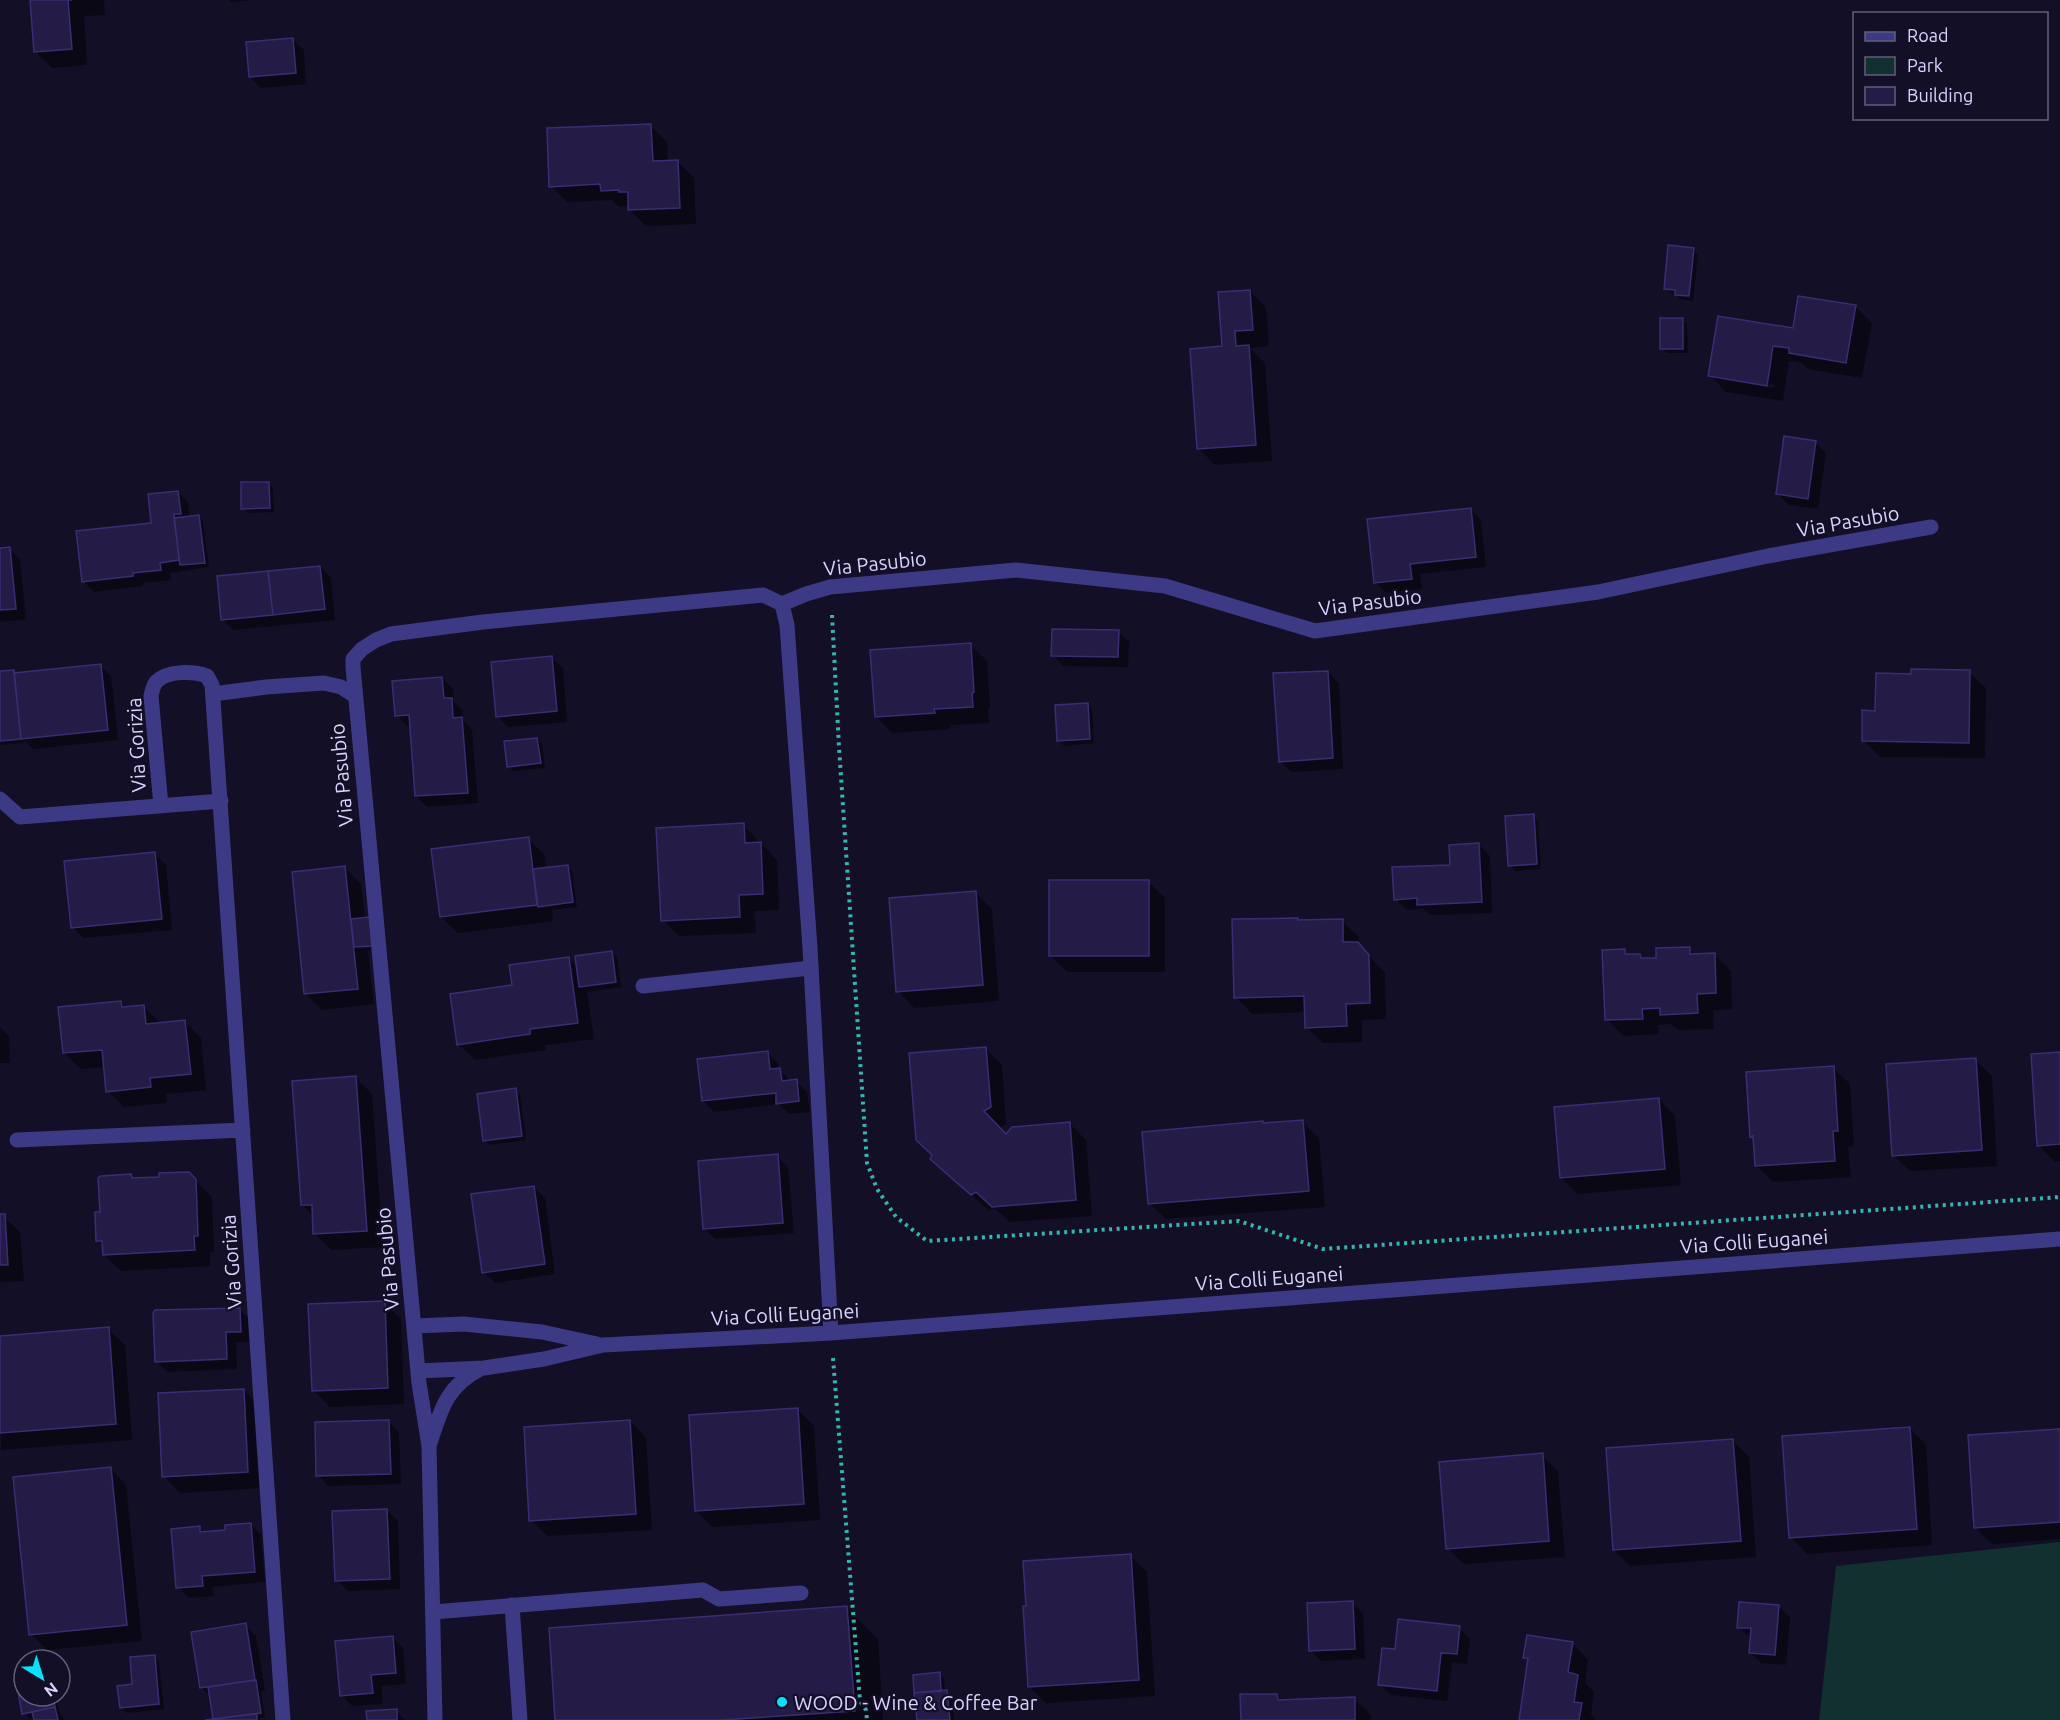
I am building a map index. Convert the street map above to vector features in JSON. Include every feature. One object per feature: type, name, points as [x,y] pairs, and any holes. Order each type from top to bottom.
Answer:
[{"type":"street","name":"Via Pasubio","points":[[414,1326],[355,696],[353,659],[362,649],[376,640],[391,634],[483,622],[763,595],[782,604],[830,587],[1016,570],[1165,586],[1315,631],[1598,592],[1768,556],[1931,527]]},
{"type":"street","points":[[782,604],[787,625],[811,968],[831,1333]]},
{"type":"street","name":"Via Gorizia","points":[[161,806],[151,696],[154,683],[164,676],[197,672],[207,676],[212,685],[213,694],[283,1720]]},
{"type":"street","points":[[213,694],[324,683],[341,687],[355,696]]},
{"type":"street","name":"Via Gorizia","points":[[0,800],[20,818],[221,801]]},
{"type":"street","points":[[642,986],[811,968]]},
{"type":"street","points":[[17,1140],[243,1130]]},
{"type":"street","name":"Via Colli Euganei","points":[[418,1371],[484,1368],[544,1359],[603,1345],[831,1333],[2060,1239]]},
{"type":"street","points":[[414,1326],[465,1324],[542,1332],[603,1345]]},
{"type":"street","name":"Via Colli Euganei","points":[[414,1326],[429,1446],[435,1720]]},
{"type":"street","name":"Via Colli Euganei","points":[[429,1446],[442,1407],[452,1390],[464,1377],[484,1368]]},
{"type":"street","points":[[433,1612],[704,1590],[719,1599],[801,1593]]},
{"type":"street","points":[[512,1605],[520,1720]]},
{"type":"path","points":[[832,609],[867,1163],[877,1189],[896,1217],[927,1241],[1239,1221],[1323,1249],[2060,1197]]},
{"type":"path","points":[[831,1333],[860,1701],[866,1710],[867,1720]]},
{"type":"green space","points":[[2060,1542],[2060,1720],[1819,1720],[1836,1566]]},
{"type":"building","points":[[30,0],[68,0],[72,49],[34,52]]},
{"type":"building","points":[[293,38],[296,73],[249,77],[246,42]]},
{"type":"building","points":[[651,124],[653,161],[678,160],[680,208],[628,210],[628,192],[601,191],[600,184],[549,187],[547,128]]},
{"type":"building","points":[[1668,245],[1694,248],[1689,296],[1675,295],[1675,290],[1664,289]]},
{"type":"building","points":[[1250,290],[1253,330],[1235,331],[1236,346],[1249,345],[1256,445],[1197,449],[1190,349],[1222,346],[1218,292]]},
{"type":"building","points":[[1798,296],[1856,305],[1846,363],[1789,353],[1789,348],[1773,346],[1767,386],[1708,376],[1718,316],[1793,328]]},
{"type":"building","points":[[1660,318],[1683,318],[1683,349],[1660,349]]},
{"type":"building","points":[[1784,436],[1816,441],[1808,499],[1776,494]]},
{"type":"building","points":[[241,482],[269,482],[270,508],[241,509]]},
{"type":"building","points":[[178,491],[181,514],[174,514],[179,560],[160,563],[161,570],[82,582],[76,531],[151,523],[148,494]]},
{"type":"building","points":[[1471,508],[1476,557],[1410,564],[1412,579],[1374,583],[1367,519]]},
{"type":"building","points":[[199,515],[205,563],[180,565],[174,518]]},
{"type":"building","points":[[10,547],[16,609],[0,610],[0,548]]},
{"type":"building","points":[[320,566],[325,609],[273,615],[268,571]]},
{"type":"building","points":[[268,571],[273,615],[221,620],[217,576]]},
{"type":"building","points":[[1052,629],[1119,630],[1118,657],[1051,656]]},
{"type":"building","points":[[971,643],[973,707],[934,709],[935,713],[875,717],[870,650]]},
{"type":"building","points":[[552,656],[557,711],[496,717],[491,662]]},
{"type":"building","points":[[101,664],[108,730],[21,739],[14,673]]},
{"type":"building","points":[[1911,669],[1970,670],[1969,743],[1862,741],[1862,710],[1875,711],[1876,673],[1911,674]]},
{"type":"building","points":[[14,670],[21,739],[0,741],[0,671]]},
{"type":"building","points":[[1328,671],[1333,758],[1279,762],[1273,673]]},
{"type":"building","points":[[442,677],[444,698],[452,698],[453,718],[462,717],[468,793],[415,796],[409,715],[395,716],[392,681]]},
{"type":"building","points":[[1088,703],[1090,739],[1057,741],[1055,705]]},
{"type":"building","points":[[537,738],[541,763],[507,767],[504,741]]},
{"type":"building","points":[[1534,814],[1537,864],[1508,866],[1505,816]]},
{"type":"building","points":[[744,823],[745,843],[761,842],[763,894],[739,895],[740,917],[661,921],[656,828]]},
{"type":"building","points":[[529,837],[537,905],[440,917],[431,849]]},
{"type":"building","points":[[1479,843],[1482,902],[1417,905],[1417,898],[1394,900],[1392,867],[1450,865],[1449,845]]},
{"type":"building","points":[[155,852],[162,919],[71,928],[64,861]]},
{"type":"building","points":[[568,865],[573,902],[538,907],[533,869]]},
{"type":"building","points":[[345,866],[358,989],[304,994],[292,872]]},
{"type":"building","points":[[1049,880],[1149,880],[1149,956],[1049,956]]},
{"type":"building","points":[[976,891],[983,985],[896,992],[889,898]]},
{"type":"building","points":[[370,917],[373,946],[354,947],[351,919]]},
{"type":"building","points":[[1298,918],[1298,920],[1343,919],[1343,942],[1358,942],[1369,955],[1370,1003],[1346,1004],[1347,1026],[1305,1028],[1304,996],[1234,998],[1232,919]]},
{"type":"building","points":[[1690,947],[1690,954],[1715,953],[1716,993],[1697,994],[1698,1013],[1660,1015],[1660,1008],[1642,1009],[1643,1019],[1605,1020],[1602,950],[1625,949],[1625,954],[1640,954],[1641,958],[1656,958],[1656,948]]},
{"type":"building","points":[[612,951],[616,982],[579,987],[575,956]]},
{"type":"building","points":[[569,957],[578,1023],[530,1029],[530,1034],[457,1045],[450,994],[512,985],[509,965]]},
{"type":"building","points":[[121,1001],[122,1007],[144,1005],[146,1024],[185,1020],[191,1074],[150,1078],[151,1087],[106,1092],[102,1050],[63,1053],[58,1007]]},
{"type":"building","points":[[986,1047],[991,1107],[984,1111],[1006,1134],[1012,1127],[1070,1122],[1076,1200],[992,1207],[976,1192],[971,1195],[930,1159],[932,1155],[916,1140],[909,1053]]},
{"type":"building","points":[[768,1051],[770,1069],[780,1068],[782,1081],[797,1079],[799,1101],[776,1104],[776,1093],[702,1101],[697,1059]]},
{"type":"building","points":[[2060,1052],[2060,1144],[2037,1146],[2031,1054]]},
{"type":"building","points":[[1976,1058],[1982,1150],[1892,1156],[1886,1064]]},
{"type":"building","points":[[1834,1066],[1838,1131],[1833,1131],[1835,1161],[1755,1166],[1753,1136],[1750,1137],[1746,1072]]},
{"type":"building","points":[[356,1076],[367,1231],[313,1234],[312,1205],[301,1205],[292,1081]]},
{"type":"building","points":[[516,1088],[522,1136],[483,1141],[477,1094]]},
{"type":"building","points":[[1659,1098],[1665,1169],[1560,1178],[1554,1107]]},
{"type":"building","points":[[1303,1120],[1309,1191],[1148,1204],[1142,1132],[1263,1121],[1263,1123]]},
{"type":"building","points":[[778,1154],[783,1223],[703,1229],[698,1161]]},
{"type":"building","points":[[189,1172],[196,1179],[198,1236],[194,1236],[195,1250],[103,1255],[102,1241],[96,1241],[95,1212],[100,1212],[98,1178],[131,1174],[132,1178],[159,1177],[159,1173]]},
{"type":"building","points":[[534,1186],[545,1264],[482,1273],[471,1194]]},
{"type":"building","points":[[0,1214],[5,1214],[8,1265],[0,1265]]},
{"type":"building","points":[[385,1301],[388,1388],[312,1391],[308,1304]]},
{"type":"building","points":[[240,1308],[241,1332],[226,1332],[227,1359],[155,1362],[153,1313],[155,1310]]},
{"type":"building","points":[[109,1327],[116,1424],[0,1433],[0,1336]]},
{"type":"building","points":[[244,1389],[248,1472],[162,1477],[158,1393]]},
{"type":"building","points":[[798,1408],[804,1504],[695,1511],[689,1415]]},
{"type":"building","points":[[389,1420],[391,1474],[316,1476],[315,1422]]},
{"type":"building","points":[[630,1420],[636,1514],[529,1521],[524,1427]]},
{"type":"building","points":[[1910,1427],[1917,1529],[1789,1538],[1782,1436]]},
{"type":"building","points":[[2060,1429],[2060,1522],[1974,1528],[1968,1435]]},
{"type":"building","points":[[1733,1439],[1741,1541],[1613,1550],[1606,1448]]},
{"type":"building","points":[[1543,1453],[1549,1541],[1446,1549],[1439,1462]]},
{"type":"building","points":[[111,1467],[127,1625],[29,1635],[13,1477]]},
{"type":"building","points":[[387,1509],[390,1579],[335,1581],[332,1511]]},
{"type":"building","points":[[251,1523],[255,1572],[202,1576],[203,1586],[176,1588],[171,1529],[200,1526],[200,1532],[225,1530],[225,1525]]},
{"type":"building","points":[[1131,1554],[1139,1680],[1028,1687],[1023,1561]]},
{"type":"building","points":[[1353,1601],[1355,1649],[1309,1651],[1307,1603]]},
{"type":"building","points":[[1739,1602],[1779,1605],[1775,1655],[1749,1653],[1751,1628],[1737,1628]]},
{"type":"building","points":[[847,1606],[855,1711],[723,1720],[555,1720],[549,1628]]},
{"type":"building","points":[[1398,1619],[1460,1626],[1457,1654],[1441,1653],[1437,1691],[1378,1685],[1382,1648],[1395,1649]]},
{"type":"building","points":[[246,1623],[255,1680],[200,1688],[191,1632]]},
{"type":"building","points":[[1527,1635],[1573,1642],[1568,1672],[1578,1675],[1574,1702],[1582,1703],[1579,1720],[1519,1720],[1528,1658],[1523,1658]]},
{"type":"building","points":[[393,1636],[396,1673],[371,1675],[373,1693],[340,1696],[335,1641]]},
{"type":"building","points":[[155,1655],[159,1704],[120,1708],[117,1686],[132,1684],[130,1657]]},
{"type":"building","points":[[940,1672],[941,1691],[914,1693],[913,1675]]},
{"type":"building","points":[[256,1680],[261,1713],[213,1719],[208,1687]]},
{"type":"building","points":[[947,1690],[950,1720],[917,1720],[914,1693]]},
{"type":"building","points":[[1240,1694],[1277,1694],[1278,1700],[1355,1697],[1355,1720],[1241,1720]]},
{"type":"building","points":[[21,1708],[50,1708],[22,1714]]},
{"type":"building","points":[[55,1708],[58,1720],[34,1720],[32,1712]]},
{"type":"building","points":[[397,1709],[397,1720],[367,1720],[366,1711]]},
{"type":"building","points":[[257,1714],[257,1720],[205,1720],[213,1719]]},
{"type":"place","name":"WOOD - Wine & Coffee Bar","points":[[782,1702]]}]
